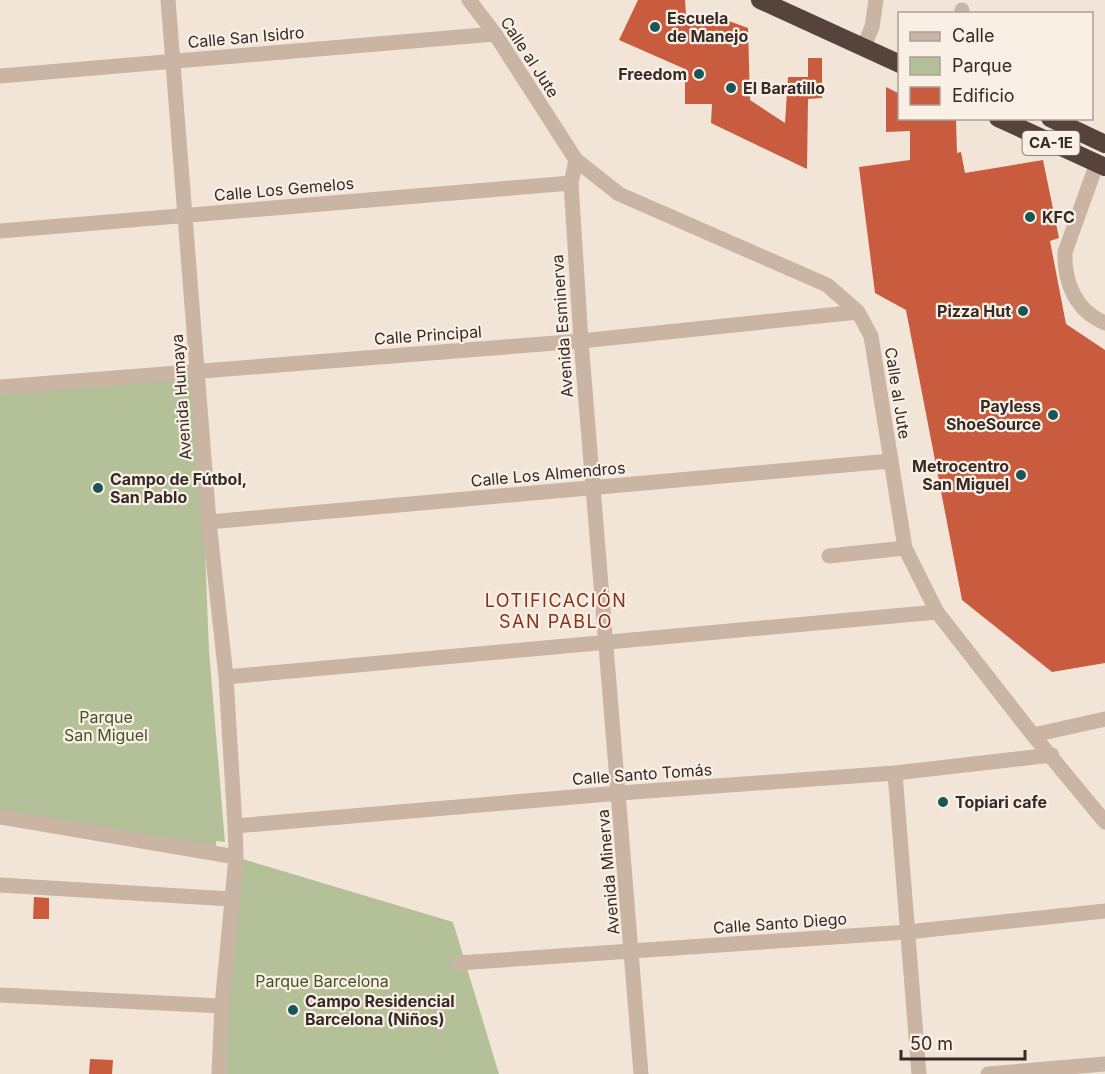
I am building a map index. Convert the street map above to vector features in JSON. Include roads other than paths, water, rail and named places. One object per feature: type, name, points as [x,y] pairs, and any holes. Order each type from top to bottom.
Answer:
[{"type":"highway","points":[[760,0],[898,63]]},
{"type":"highway","name":"CA-1E","points":[[1002,120],[1101,165]]},
{"type":"highway","name":"CA-1E","points":[[1054,120],[1105,144]]},
{"type":"street","name":"Avenida Humaya","points":[[168,0],[209,522],[226,677],[235,826],[236,857],[222,1006],[219,1074]]},
{"type":"street","name":"Calle al Jute","points":[[469,0],[495,34],[576,160],[619,194],[827,285],[858,312],[871,336],[905,548],[937,612],[1033,735],[1052,755],[1105,822]]},
{"type":"street","points":[[864,46],[872,27],[876,0]]},
{"type":"street","name":"Calle San Isidro","points":[[0,76],[495,34]]},
{"type":"street","name":"Avenida Esminerva","points":[[576,160],[571,183],[593,489]]},
{"type":"street","points":[[1101,165],[1065,252],[1065,263],[1077,302],[1085,312],[1105,323]]},
{"type":"street","name":"Calle Los Gemelos","points":[[0,231],[571,183]]},
{"type":"street","name":"Calle Principal","points":[[0,387],[198,369],[581,341],[858,312]]},
{"type":"street","name":"Calle Los Almendros","points":[[209,522],[890,461]]},
{"type":"street","name":"Avenida Minerva","points":[[593,489],[633,951],[641,1074]]},
{"type":"street","points":[[829,556],[905,548]]},
{"type":"street","points":[[226,677],[937,612]]},
{"type":"street","points":[[1033,735],[1105,719]]},
{"type":"street","name":"Calle Santo Tomás","points":[[235,826],[620,793],[895,774],[1052,755]]},
{"type":"street","points":[[895,774],[919,1074]]},
{"type":"street","points":[[0,817],[236,857]]},
{"type":"street","points":[[0,885],[231,899]]},
{"type":"street","name":"Calle Santo Diego","points":[[458,963],[907,932],[1105,911]]},
{"type":"street","points":[[0,995],[222,1006]]},
{"type":"street","points":[[988,1074],[1105,1064]]},
{"type":"place","name":"Escuela de Manejo","points":[[655,27]]},
{"type":"place","name":"Freedom","points":[[699,74]]},
{"type":"place","name":"El Baratillo","points":[[731,88]]},
{"type":"place","name":"KFC","points":[[1030,217]]},
{"type":"place","name":"Pizza Hut","points":[[1023,311]]},
{"type":"place","name":"Payless ShoeSource","points":[[1053,415]]},
{"type":"place","name":"Metrocentro San Miguel","points":[[1021,475]]},
{"type":"place","name":"Campo de Fútbol, San Pablo","points":[[98,488]]},
{"type":"place","name":"Topiari cafe","points":[[943,802]]},
{"type":"place","name":"Campo Residencial Barcelona (Niños)","points":[[293,1010]]},
{"type":"district","name":"LOTIFICACIÓN SAN PABLO","points":[[556,611]]},
{"type":"park label","name":"Parque San Miguel","points":[[106,726]]},
{"type":"park label","name":"Parque Barcelona","points":[[322,981]]}]
